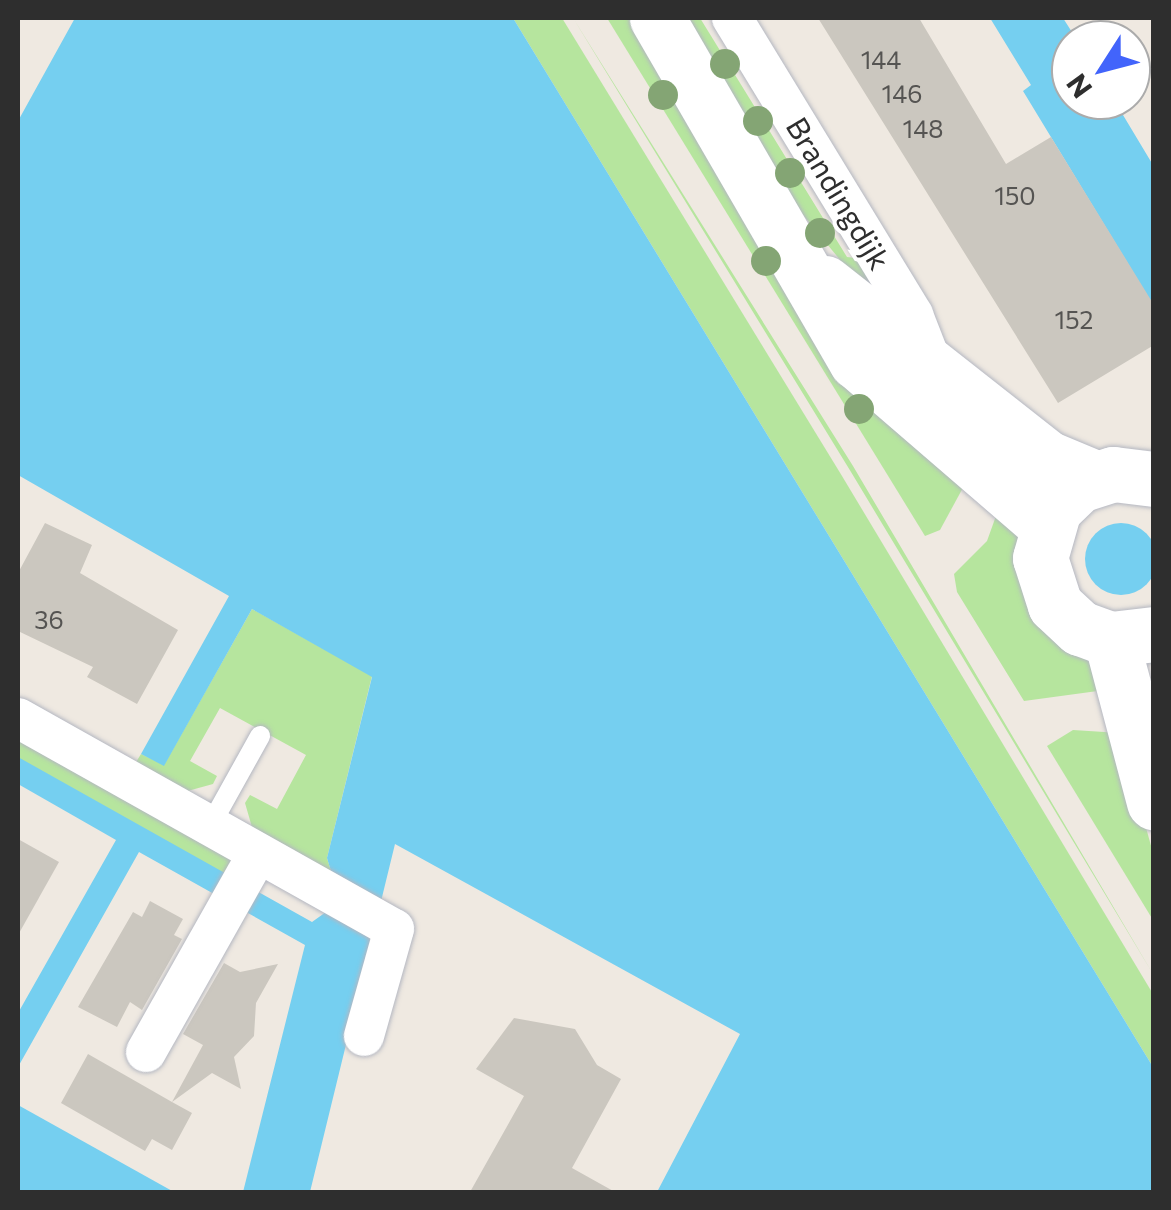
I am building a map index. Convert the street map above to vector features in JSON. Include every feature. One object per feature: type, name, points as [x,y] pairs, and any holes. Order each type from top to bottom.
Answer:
[{"type":"street","name":"Brandingdijk","points":[[656,18],[808,267],[865,372],[1046,524]]},
{"type":"street","name":"Brandingdijk","points":[[732,18],[913,315],[934,373]]},
{"type":"street","name":"Brandingdijk","points":[[808,267],[934,373],[1048,458],[1095,478]]},
{"type":"street","points":[[1154,479],[1095,478],[1066,496],[1046,524],[1040,558],[1055,605],[1132,637],[1154,802]]},
{"type":"street","points":[[18,718],[210,826],[253,861],[318,886],[394,928],[364,1036]]},
{"type":"street","points":[[146,1052],[253,861]]},
{"type":"lane","points":[[210,826],[260,736]]},
{"type":"green space","points":[[513,18],[562,18],[842,476],[1153,994],[1153,1067]]},
{"type":"green space","points":[[573,18],[853,466],[1153,974],[851,472]]},
{"type":"green space","points":[[607,18],[630,18],[965,484],[940,530],[925,536]]},
{"type":"green space","points":[[682,18],[700,18],[847,257],[865,259],[878,306],[799,210]]},
{"type":"green space","points":[[1001,502],[1105,690],[1024,701],[957,592],[954,574],[987,541]]},
{"type":"green space","points":[[252,609],[372,676],[327,858],[334,881],[256,841],[245,803],[250,795],[277,809],[306,755],[220,708],[190,761],[217,776],[213,784],[173,795],[130,772],[141,754],[164,765]]},
{"type":"green space","points":[[1073,730],[1120,733],[1153,853],[1153,920],[1047,746]]},
{"type":"green space","points":[[18,736],[238,858],[228,877],[18,760]]},
{"type":"water","points":[[75,18],[513,18],[1153,1067],[1153,1192],[657,1192],[740,1034],[395,844],[310,1192],[243,1192],[305,945],[139,852],[18,1067],[18,1013],[116,840],[18,784],[18,757],[312,922],[326,912],[334,881],[327,858],[372,677],[252,609],[164,766],[141,754],[229,596],[18,475],[18,121]]},
{"type":"water","points":[[990,18],[1063,18],[1051,20],[1051,120],[1126,120],[1153,165],[1153,305],[1023,91],[1031,85]]},
{"type":"water","points":[[1121,523],[1146,534],[1157,559],[1146,584],[1121,595],[1096,584],[1085,559],[1096,534]]},
{"type":"water","points":[[18,1105],[174,1192],[18,1192]]},
{"type":"building","points":[[818,18],[919,18],[1006,164],[1051,137],[1154,305],[1154,345],[1058,403]]},
{"type":"building","points":[[45,523],[92,545],[80,573],[178,630],[137,704],[87,677],[93,667],[18,631],[18,573]]},
{"type":"building","points":[[18,839],[59,862],[18,935]]},
{"type":"building","points":[[150,901],[183,919],[174,935],[182,939],[142,1010],[130,1002],[117,1027],[78,1007],[133,912],[142,917]]},
{"type":"building","points":[[224,963],[240,972],[278,964],[256,1003],[254,1036],[234,1057],[241,1089],[212,1073],[172,1102],[203,1045],[183,1034]]},
{"type":"building","points":[[514,1018],[575,1029],[597,1065],[621,1079],[572,1168],[615,1192],[470,1192],[524,1096],[476,1069]]},
{"type":"building","points":[[88,1054],[192,1113],[172,1150],[152,1139],[145,1151],[61,1103]]}]
